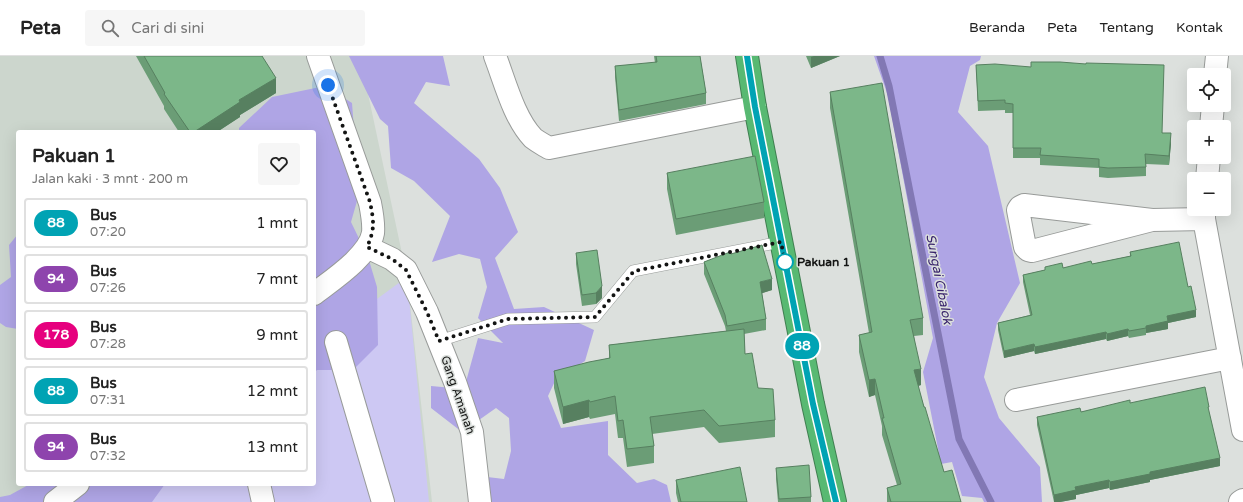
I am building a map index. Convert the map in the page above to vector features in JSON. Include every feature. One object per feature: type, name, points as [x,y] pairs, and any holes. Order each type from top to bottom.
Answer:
[{"type":"highway","points":[[747,56],[755,107],[813,404],[836,502]]},
{"type":"street","points":[[316,292],[357,259],[367,247],[372,234],[373,218],[370,202],[318,56]]},
{"type":"street","points":[[494,56],[522,122],[534,139],[549,148],[755,107]]},
{"type":"street","points":[[1216,68],[1217,56]]},
{"type":"street","points":[[1152,220],[1024,205],[1018,210],[1025,247],[1032,251],[1152,220],[1187,216]]},
{"type":"street","points":[[1204,216],[1243,430]]},
{"type":"street","name":"Gang Amanah","points":[[367,247],[392,259],[406,270],[427,312],[455,382],[472,432],[480,502]]},
{"type":"street","points":[[336,342],[383,502]]},
{"type":"street","points":[[1016,400],[1230,358]]},
{"type":"street","points":[[55,502],[75,486]]},
{"type":"street","points":[[259,486],[263,502]]},
{"type":"lane","points":[[439,341],[508,319],[595,317],[634,271],[781,242]]},
{"type":"shaded area","points":[[0,56],[360,56],[407,277],[432,502],[0,502]]},
{"type":"shaded area","points":[[349,56],[443,56],[450,86],[426,82],[414,103],[479,159],[500,188],[518,232],[495,258],[514,309],[544,307],[594,330],[585,361],[556,379],[548,396],[561,428],[608,421],[608,455],[637,483],[654,479],[667,485],[671,502],[472,502],[479,476],[504,479],[511,451],[509,418],[496,408],[462,432],[431,408],[431,386],[464,389],[478,338],[503,343],[478,318],[487,287],[480,259],[459,254],[432,262],[450,216],[414,181],[391,168],[388,126],[380,119]]},
{"type":"shaded area","points":[[874,56],[981,56],[980,60],[970,66],[958,112],[988,146],[1020,283],[997,323],[984,377],[999,418],[1040,467],[1042,502],[984,502],[982,498],[962,496],[952,462],[941,464],[923,372],[933,338],[888,96]]},
{"type":"shaded area","points":[[325,86],[352,103],[359,194],[351,222],[368,257],[377,287],[378,345],[353,370],[316,371],[316,130],[239,130],[239,128],[272,97]]},
{"type":"shaded area","points":[[16,236],[16,329],[6,327],[0,323],[0,285],[11,277],[9,245]]},
{"type":"shaded area","points":[[407,277],[429,502],[100,502],[122,486],[316,486],[316,344]]},
{"type":"shaded area","points":[[26,486],[164,486],[152,502],[0,502],[0,497],[10,495]]},
{"type":"building","points":[[144,56],[262,56],[276,78],[239,100],[240,102],[197,130],[189,130],[164,94],[165,93]]},
{"type":"building","points":[[656,56],[700,56],[706,93],[619,110],[615,66],[657,62]]},
{"type":"building","points":[[1031,62],[1164,65],[1162,133],[1171,133],[1169,156],[1145,154],[1146,167],[1108,168],[1099,167],[1099,159],[1040,155],[1041,148],[1013,148],[1013,104],[1005,103],[1005,100],[978,101],[976,65],[995,64],[1031,67]]},
{"type":"building","points":[[882,83],[923,318],[910,320],[921,369],[914,370],[944,472],[952,470],[961,502],[891,502],[887,488],[901,484],[882,418],[884,418],[875,379],[869,380],[859,335],[872,332],[830,92]]},
{"type":"building","points":[[755,156],[764,202],[676,219],[667,173]]},
{"type":"building","points":[[1179,242],[1188,287],[1191,286],[1196,310],[1167,316],[1168,321],[1146,326],[1146,328],[1129,331],[1128,329],[1107,334],[1106,332],[1035,347],[1034,344],[1004,351],[998,323],[1032,315],[1023,275],[1045,270],[1045,267],[1062,263],[1063,268],[1091,261],[1092,264],[1131,256],[1130,252]]},
{"type":"building","points":[[762,245],[772,279],[760,282],[766,319],[727,326],[725,315],[704,262],[730,252],[731,254]]},
{"type":"building","points":[[597,250],[602,286],[596,293],[582,295],[576,253]]},
{"type":"building","points":[[744,329],[745,354],[752,353],[758,388],[773,389],[775,420],[719,426],[704,410],[650,417],[654,446],[627,449],[623,420],[618,421],[615,396],[590,402],[589,400],[563,407],[554,371],[610,358],[609,345]]},
{"type":"building","points":[[1205,387],[1220,458],[1150,472],[1150,474],[1110,482],[1109,480],[1075,487],[1076,490],[1054,495],[1037,417],[1080,408],[1081,412],[1130,400],[1130,403]]},
{"type":"building","points":[[809,465],[811,497],[779,499],[776,468]]},
{"type":"building","points":[[740,467],[747,502],[681,502],[676,480]]},
{"type":"waterway","name":"Sungai Cibalok","points":[[880,56],[889,86],[959,439],[991,502]]},
{"type":"bus line","name":"88","points":[[747,56],[755,107],[813,404],[836,502]]},
{"type":"place","name":"Pakuan 1","points":[[785,262]]},
{"type":"route","points":[[328,85],[370,202],[373,218],[372,234],[367,247],[392,259],[406,270],[427,312],[439,341],[508,319],[595,317],[634,271],[781,242],[785,262]]}]
